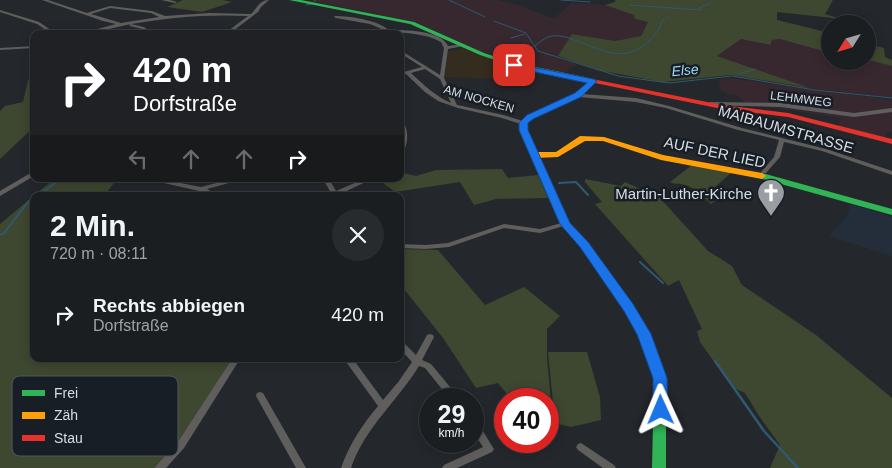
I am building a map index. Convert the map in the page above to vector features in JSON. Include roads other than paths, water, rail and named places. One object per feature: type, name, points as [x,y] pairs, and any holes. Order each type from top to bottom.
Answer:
[{"type":"main road","points":[[292,0],[410,22],[492,58],[514,65],[707,104],[788,115],[892,142]]},
{"type":"main road","points":[[524,123],[524,130],[566,224],[584,244],[629,308],[651,350],[660,378],[659,468]]},
{"type":"main road","name":"AUF DER LIED","points":[[536,155],[558,154],[583,138],[604,138],[661,156],[761,176],[892,212]]},
{"type":"street","points":[[44,0],[87,15],[146,30]]},
{"type":"street","points":[[163,0],[175,2]]},
{"type":"street","points":[[231,30],[257,11],[259,6],[267,0]]},
{"type":"street","points":[[87,15],[110,7],[154,13],[167,18]]},
{"type":"street","points":[[0,11],[38,23],[49,30]]},
{"type":"street","points":[[99,30],[125,24],[203,13],[252,15]]},
{"type":"street","points":[[336,17],[384,27],[386,30]]},
{"type":"street","points":[[404,33],[437,38],[444,42],[446,48],[442,78],[455,105]]},
{"type":"street","points":[[446,48],[461,45]]},
{"type":"street","points":[[0,50],[30,47]]},
{"type":"street","points":[[404,54],[442,78]]},
{"type":"street","points":[[404,73],[424,68]]},
{"type":"street","name":"AM NOCKEN","points":[[407,72],[438,98],[455,105],[506,116],[524,123]]},
{"type":"street","points":[[524,123],[534,115],[578,95],[593,81]]},
{"type":"street","name":"MAIBAUMSTRASSE","points":[[578,95],[636,100],[673,109],[740,129],[824,150],[892,173]]},
{"type":"street","points":[[673,109],[680,99]]},
{"type":"street","name":"LEHMWEG","points":[[707,104],[781,105],[854,115],[892,110]]},
{"type":"street","points":[[764,172],[777,157],[782,139]]},
{"type":"street","points":[[0,194],[30,175]]},
{"type":"street","points":[[175,182],[207,192]]},
{"type":"street","points":[[201,189],[227,182]]},
{"type":"street","points":[[340,192],[362,182]]},
{"type":"street","points":[[404,246],[449,245],[504,226],[540,231],[566,224]]},
{"type":"street","points":[[346,468],[360,436],[382,405],[397,390],[418,362],[430,338]]},
{"type":"street","points":[[404,348],[418,362],[428,366],[447,388]]},
{"type":"street","points":[[178,448],[234,362]]},
{"type":"street","points":[[350,362],[382,405]]},
{"type":"street","points":[[260,396],[301,468]]},
{"type":"street","points":[[484,440],[489,448],[484,450]]},
{"type":"street","points":[[581,447],[611,468]]},
{"type":"street","points":[[447,468],[478,453]]},
{"type":"street","points":[[160,468],[171,456]]},
{"type":"waterway","name":"Else","points":[[449,0],[485,17]]},
{"type":"waterway","points":[[561,0],[590,2]]},
{"type":"waterway","points":[[630,5],[700,10],[699,8],[711,3]]},
{"type":"waterway","points":[[306,5],[312,4]]},
{"type":"waterway","points":[[535,46],[548,37],[557,36],[604,51],[628,53],[640,48],[649,41],[657,32],[664,19]]},
{"type":"waterway","name":"Else","points":[[494,21],[526,33],[538,51],[618,76],[669,83],[732,76],[815,90],[892,98]]},
{"type":"waterway","points":[[511,38],[525,34]]},
{"type":"waterway","points":[[738,74],[755,69]]},
{"type":"waterway","points":[[43,192],[57,182]]},
{"type":"waterway","points":[[559,183],[576,182],[588,195]]},
{"type":"waterway","points":[[0,235],[4,233],[30,201]]},
{"type":"waterway","points":[[640,262],[663,283]]},
{"type":"waterway","points":[[715,361],[764,431],[798,468]]},
{"type":"place","name":"Martin-Luther-Kirche","points":[[771,217]]}]
